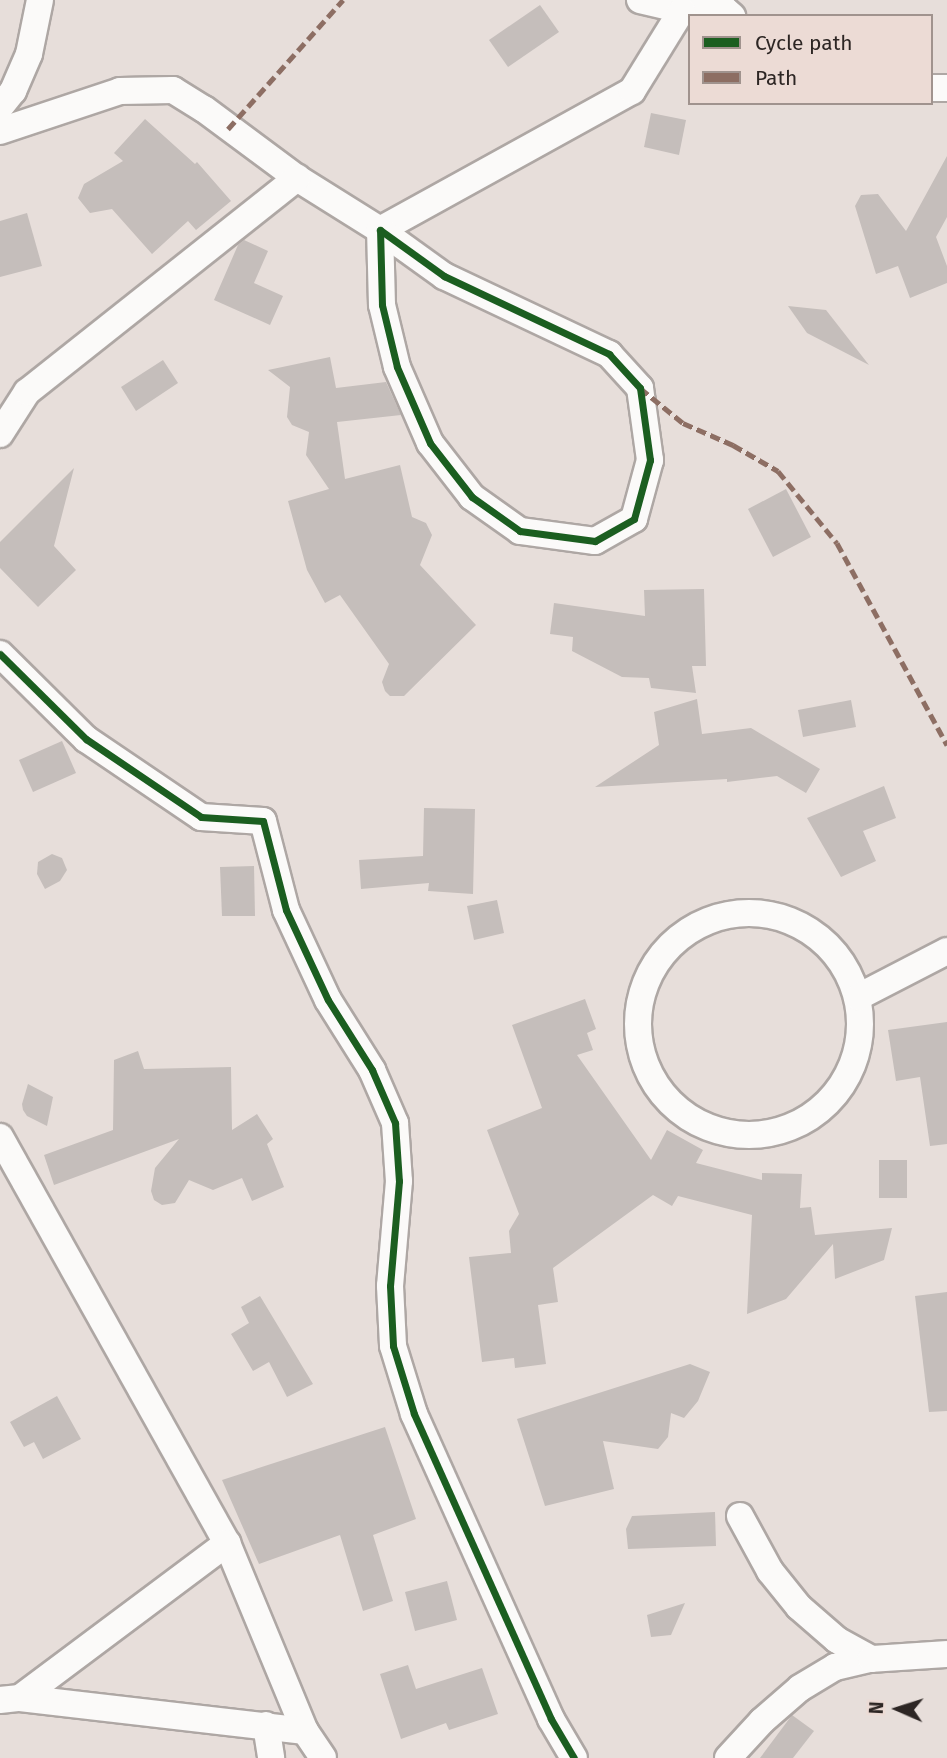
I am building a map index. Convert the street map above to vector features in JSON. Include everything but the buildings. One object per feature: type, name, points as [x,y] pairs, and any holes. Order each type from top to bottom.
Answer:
[{"type":"street","points":[[0,107],[13,91],[29,54],[40,0]]},
{"type":"street","points":[[640,0],[681,10],[727,8]]},
{"type":"street","points":[[380,230],[632,91],[681,10]]},
{"type":"street","points":[[0,131],[120,91],[173,90],[204,108],[297,178],[380,230],[444,276],[609,354],[639,388],[650,460],[634,519],[595,541],[532,533],[520,531],[472,497],[430,443],[397,367],[382,304],[380,230]]},
{"type":"street","points":[[0,434],[27,392],[297,178]]},
{"type":"street","points":[[0,654],[86,739],[201,817],[263,821],[286,910],[328,1000],[372,1070],[396,1123],[399,1181],[390,1286],[393,1346],[414,1414],[551,1719],[574,1758]]},
{"type":"street","points":[[766,914],[807,928],[839,957],[858,997],[860,1041],[845,1082],[816,1115],[776,1133],[733,1135],[691,1120],[659,1091],[641,1052],[639,1008],[653,966],[683,934],[723,916],[766,914]]},
{"type":"street","points":[[858,997],[947,951]]},
{"type":"street","points":[[0,1137],[227,1543],[305,1731],[323,1758]]},
{"type":"street","points":[[740,1517],[770,1571],[799,1606],[837,1640],[871,1659]]},
{"type":"street","points":[[10,1699],[227,1543]]},
{"type":"street","points":[[728,1758],[762,1721],[800,1688],[835,1667],[871,1659],[947,1654]]},
{"type":"street","points":[[10,1699],[305,1731]]},
{"type":"street","points":[[266,1725],[271,1758]]},
{"type":"marked path","points":[[228,129],[343,0]]},
{"type":"marked path","points":[[640,388],[683,423],[733,445],[778,471],[837,543],[947,745]]},
{"type":"cycle path","points":[[380,230],[444,276],[609,354],[640,388],[650,460],[634,519],[595,541],[520,531],[472,497],[430,443],[397,367],[382,305],[380,230]]},
{"type":"cycle path","points":[[0,654],[86,739],[201,817],[263,821],[286,910],[328,1000],[372,1070],[395,1123],[399,1181],[390,1286],[393,1346],[414,1414],[551,1719],[574,1758]]}]
